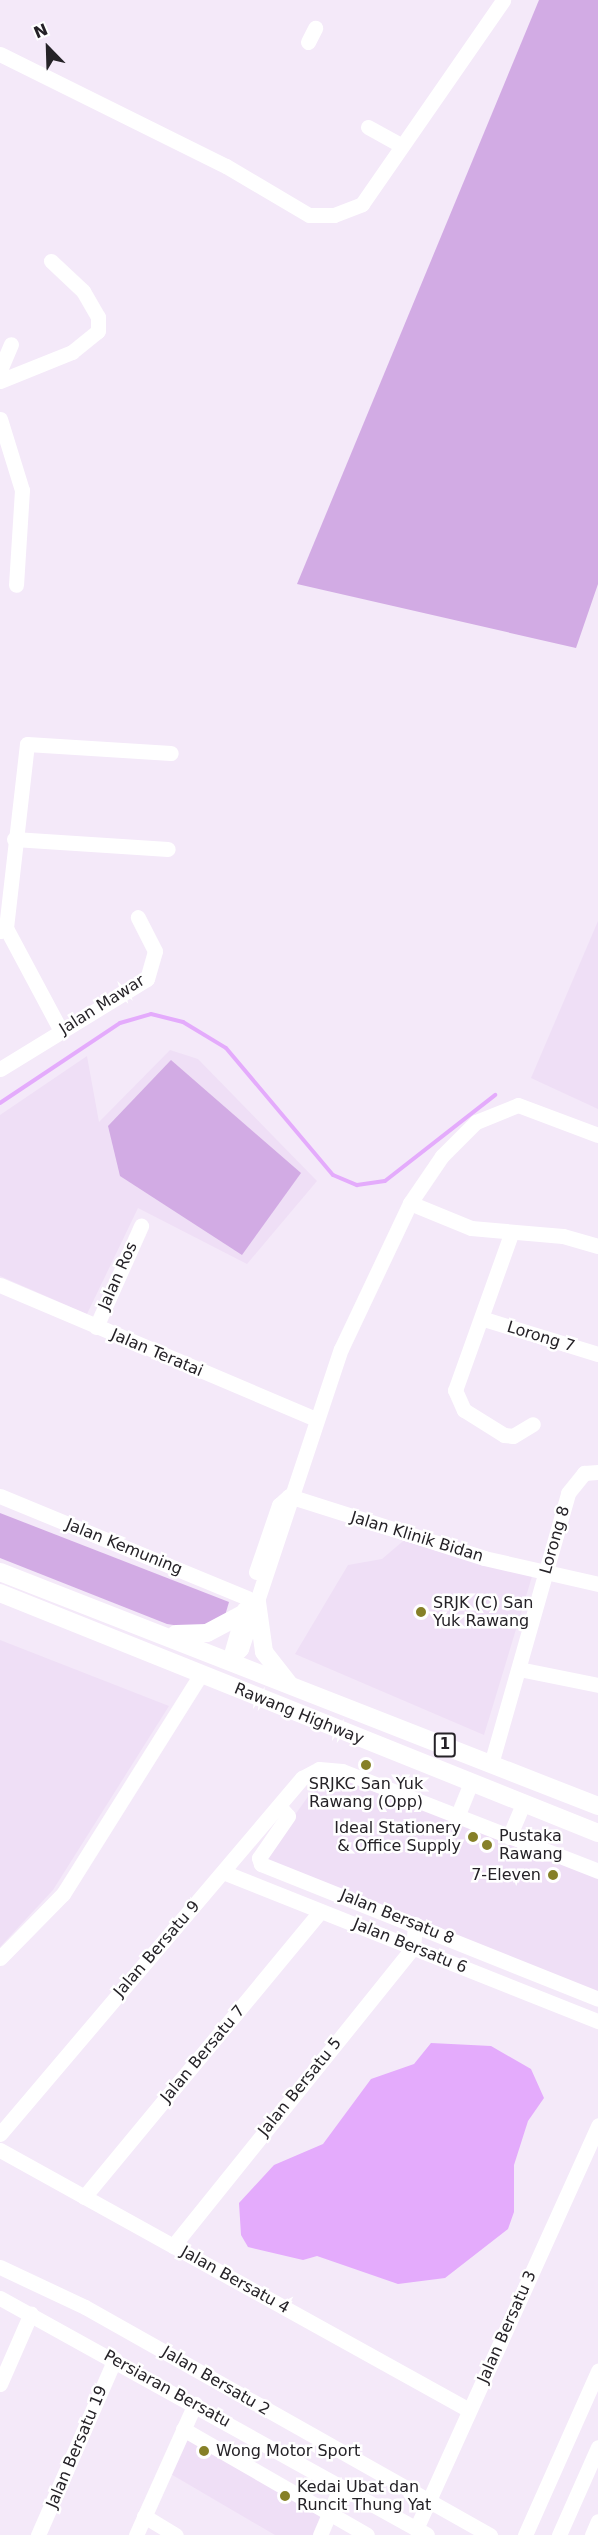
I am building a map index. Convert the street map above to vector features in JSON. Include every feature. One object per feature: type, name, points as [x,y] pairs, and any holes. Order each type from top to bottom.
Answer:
[{"type":"main road","name":"Rawang Highway","points":[[0,1572],[162,1632],[291,1686],[598,1806]]},
{"type":"main road","name":"Rawang Highway","points":[[0,1593],[598,1833]]},
{"type":"main road","points":[[162,1632],[207,1633],[249,1605],[264,1652],[291,1686]]},
{"type":"main road","points":[[182,1666],[229,1661],[227,1674],[241,1690]]},
{"type":"street","points":[[0,54],[226,166],[309,214],[334,216],[362,204],[503,0]]},
{"type":"street","points":[[308,42],[315,28]]},
{"type":"street","points":[[368,127],[401,145]]},
{"type":"street","points":[[0,381],[72,352],[98,331],[98,317],[83,291],[51,261]]},
{"type":"street","points":[[0,370],[11,344]]},
{"type":"street","points":[[0,419],[22,490],[16,585]]},
{"type":"street","points":[[61,1031],[3,929],[27,744],[171,753]]},
{"type":"street","points":[[14,839],[168,849]]},
{"type":"street","name":"Jalan Mawar","points":[[0,1069],[147,979],[155,951],[138,917]]},
{"type":"street","points":[[229,1661],[249,1605],[290,1509],[289,1496],[315,1419],[410,1203],[459,1136],[498,1111],[518,1105],[537,1109],[598,1135]]},
{"type":"street","points":[[410,1203],[471,1228],[511,1234],[564,1236],[598,1246]]},
{"type":"street","name":"Jalan Ros","points":[[96,1327],[141,1226]]},
{"type":"street","points":[[511,1234],[484,1319],[455,1390],[456,1400],[504,1435],[513,1436],[533,1424]]},
{"type":"street","name":"Jalan Teratai","points":[[0,1285],[315,1419]]},
{"type":"street","name":"Lorong 7","points":[[484,1319],[598,1354]]},
{"type":"street","name":"Lorong 8","points":[[491,1764],[574,1479],[598,1472]]},
{"type":"street","name":"Jalan Kemuning","points":[[0,1496],[249,1605]]},
{"type":"street","name":"Jalan Klinik Bidan","points":[[289,1496],[545,1573],[598,1584]]},
{"type":"street","points":[[519,1669],[598,1685]]},
{"type":"street","points":[[0,1958],[63,1894],[201,1674]]},
{"type":"street","name":"Jalan Bersatu 9","points":[[0,2134],[302,1778],[319,1769],[342,1771],[458,1817]]},
{"type":"street","points":[[471,1783],[458,1817],[598,1871]]},
{"type":"street","points":[[509,1837],[523,1804]]},
{"type":"street","name":"Jalan Bersatu 8","points":[[279,1806],[288,1816],[259,1858],[261,1864],[598,1999]]},
{"type":"street","name":"Jalan Bersatu 6","points":[[223,1872],[598,2021]]},
{"type":"street","name":"Jalan Bersatu 7","points":[[84,2197],[321,1911]]},
{"type":"street","points":[[413,1948],[415,1924]]},
{"type":"street","name":"Jalan Bersatu 5","points":[[173,2246],[413,1948]]},
{"type":"street","name":"Jalan Bersatu 3","points":[[422,2532],[428,2502],[598,2125]]},
{"type":"street","name":"Jalan Bersatu 4","points":[[0,2150],[469,2410]]},
{"type":"street","name":"Jalan Bersatu 2","points":[[0,2267],[85,2307],[490,2535]]},
{"type":"street","name":"Persiaran Bersatu","points":[[0,2298],[115,2359],[422,2532]]},
{"type":"street","points":[[0,2384],[31,2313]]},
{"type":"street","name":"Jalan Bersatu 19","points":[[39,2535],[115,2359]]},
{"type":"street","points":[[525,2535],[598,2371]]},
{"type":"street","points":[[136,2535],[195,2404]]},
{"type":"street","points":[[183,2429],[367,2535]]},
{"type":"street","points":[[559,2535],[598,2447]]},
{"type":"street","points":[[320,2535],[341,2486]]},
{"type":"street","points":[[144,2516],[176,2535]]},
{"type":"street","points":[[592,2535],[598,2521]]},
{"type":"shaded area","points":[[539,0],[598,0],[598,584],[576,648],[297,584]]},
{"type":"shaded area","points":[[598,921],[598,1109],[531,1078]]},
{"type":"shaded area","points":[[170,1050],[198,1059],[317,1181],[247,1264],[138,1208],[87,1314],[0,1276],[0,1115],[87,1056],[99,1122]]},
{"type":"shaded area","points":[[171,1060],[301,1173],[242,1255],[120,1176],[108,1126]]},
{"type":"shaded area","points":[[0,1513],[229,1602],[224,1619],[193,1628],[167,1624],[0,1558]]},
{"type":"shaded area","name":"SRJK (C) San Yuk Rawang","points":[[409,1536],[534,1570],[484,1735],[295,1654],[348,1565],[382,1559]]},
{"type":"shaded area","points":[[0,1640],[169,1706],[53,1890],[0,1947]]},
{"type":"shaded area","points":[[324,1774],[342,1775],[598,1876],[598,1994],[263,1860]]},
{"type":"shaded area","points":[[431,2043],[491,2046],[531,2069],[544,2098],[528,2121],[514,2165],[514,2212],[508,2229],[445,2278],[398,2284],[317,2256],[303,2260],[248,2247],[241,2235],[239,2203],[274,2165],[323,2144],[371,2079],[414,2064]]},
{"type":"shaded area","points":[[186,2435],[323,2515],[315,2535],[275,2535],[169,2473]]},
{"type":"waterway","points":[[0,1103],[120,1023],[151,1014],[183,1022],[226,1048],[333,1175],[357,1185],[385,1181],[495,1095]]},
{"type":"place","name":"SRJK (C) San Yuk Rawang","points":[[421,1612]]},
{"type":"place","name":"SRJKC San Yuk Rawang (Opp)","points":[[366,1765]]},
{"type":"place","name":"Ideal Stationery & Office Supply","points":[[473,1837]]},
{"type":"place","name":"Pustaka Rawang","points":[[487,1845]]},
{"type":"place","name":"7-Eleven","points":[[553,1875]]},
{"type":"place","name":"Wong Motor Sport","points":[[204,2451]]},
{"type":"place","name":"Kedai Ubat dan Runcit Thung Yat","points":[[285,2496]]}]
